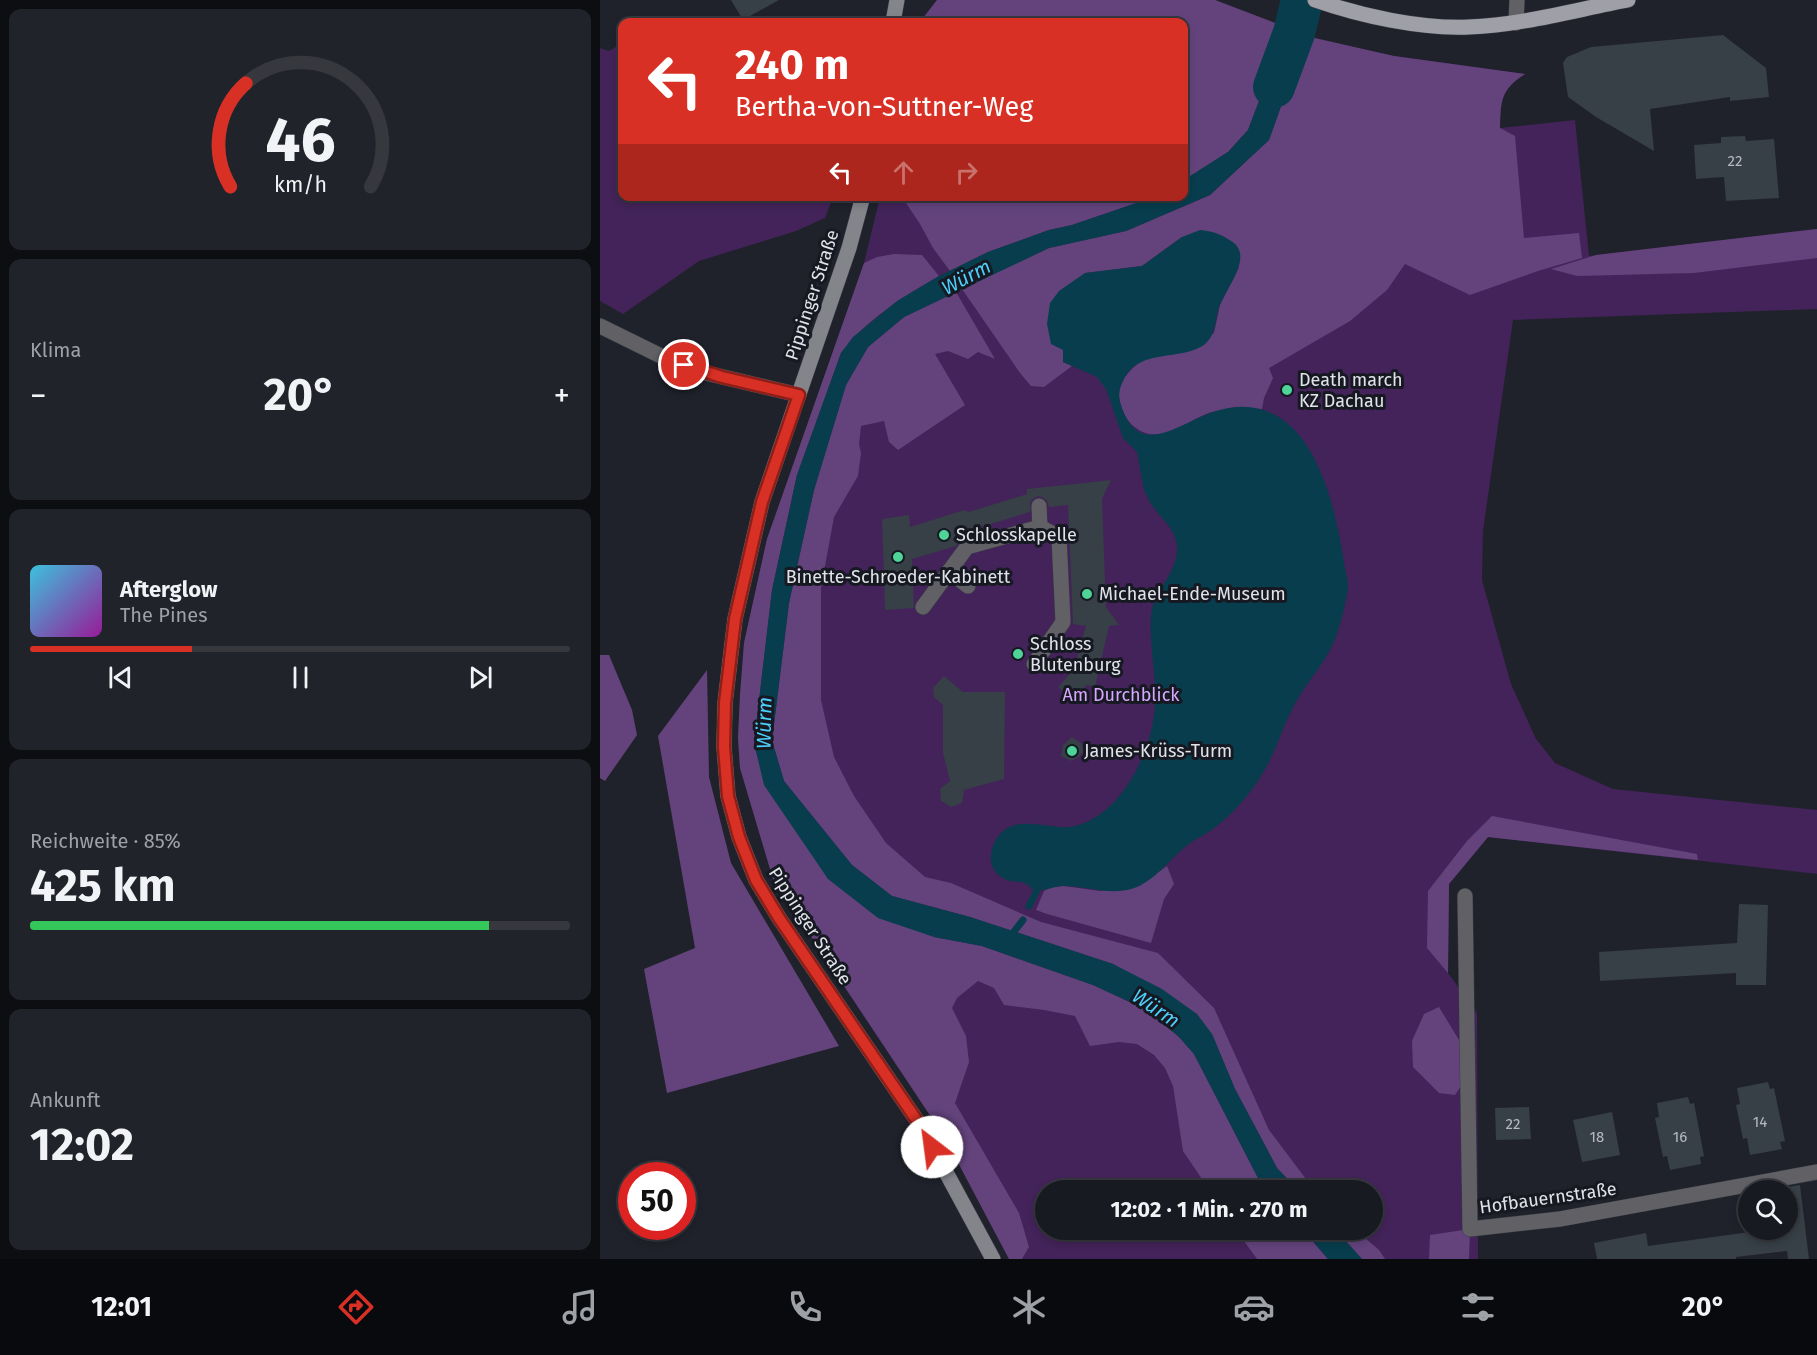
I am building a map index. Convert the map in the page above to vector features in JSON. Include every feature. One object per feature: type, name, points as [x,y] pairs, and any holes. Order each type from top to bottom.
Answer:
[{"type":"main road","points":[[894,18],[897,0]]},
{"type":"main road","points":[[1322,3],[1424,24],[1467,27],[1516,23],[1628,0]]},
{"type":"main road","name":"Pippinger Straße","points":[[862,201],[849,248],[762,502],[735,619],[725,703],[724,747],[728,796],[739,837],[756,880],[779,918],[922,1128],[993,1259]]},
{"type":"street","points":[[1516,23],[1517,0]]},
{"type":"street","points":[[600,326],[663,357],[706,373],[799,395]]},
{"type":"street","points":[[1039,506],[1040,527]]},
{"type":"street","points":[[923,607],[967,547],[1040,527],[1059,537],[1063,622],[1049,635],[1034,664]]},
{"type":"street","points":[[949,572],[968,586]]},
{"type":"street","name":"Hofbauernstraße","points":[[1465,896],[1470,1229],[1560,1219],[1817,1172]]},
{"type":"green space","name":"Am Durchblick","points":[[937,0],[1215,0],[1325,42],[1394,56],[1525,74],[1511,85],[1503,97],[1500,128],[1575,120],[1589,256],[1817,229],[1817,309],[1513,320],[1483,531],[1482,580],[1511,684],[1536,739],[1555,763],[1613,789],[1817,810],[1817,874],[1488,837],[1449,884],[1448,973],[1477,1013],[1478,1259],[1009,1259],[945,1138],[773,879],[740,768],[738,737],[744,643],[767,539],[864,263],[879,201],[1188,201],[1188,18],[923,18]]},
{"type":"green space","points":[[618,45],[618,201],[831,201],[825,218],[796,231],[699,261],[623,314],[600,301],[600,48],[609,51]]},
{"type":"shaded area","points":[[937,0],[1215,0],[1278,24],[1286,30],[1248,130],[1228,152],[1188,177],[1188,18],[923,18]]},
{"type":"shaded area","points":[[1306,36],[1394,56],[1525,74],[1511,85],[1503,97],[1500,128],[1515,136],[1524,238],[1579,233],[1582,258],[1470,295],[1405,264],[1387,290],[1350,321],[1269,368],[1273,378],[1262,409],[1212,412],[1165,433],[1145,433],[1127,419],[1122,410],[1119,393],[1123,380],[1141,362],[1154,357],[1187,351],[1214,333],[1220,305],[1239,267],[1182,237],[1142,266],[1085,273],[1063,350],[1063,362],[1072,366],[1044,387],[1031,386],[962,289],[1049,248],[1126,231],[1210,195],[1269,140]]},
{"type":"shaded area","points":[[905,201],[1142,201],[988,252],[950,271],[933,248]]},
{"type":"shaded area","points":[[1817,229],[1817,258],[1694,273],[1577,276],[1551,269],[1596,255]]},
{"type":"shaded area","points":[[894,254],[922,255],[939,276],[874,319],[841,353],[797,475],[772,590],[754,743],[828,879],[934,937],[982,946],[1093,985],[1147,1010],[1179,1037],[1194,1054],[1260,1180],[1203,1180],[1183,1151],[1173,1086],[1165,1068],[1154,1055],[1137,1044],[1119,1042],[1090,1046],[1075,1016],[1004,1005],[994,988],[978,981],[957,998],[952,1008],[966,1036],[969,1062],[955,1103],[1019,1213],[1029,1247],[1022,1259],[1009,1259],[945,1138],[773,879],[740,768],[738,738],[744,643],[767,539],[864,263],[877,257]]},
{"type":"shaded area","points":[[956,292],[995,359],[978,352],[968,359],[948,351],[935,354],[965,405],[898,450],[889,442],[884,421],[861,426],[858,476],[834,517],[821,588],[821,700],[834,757],[854,796],[886,843],[925,877],[951,883],[1041,922],[1158,953],[1214,1008],[1269,1130],[1307,1180],[1288,1180],[1277,1168],[1235,1089],[1212,1034],[1113,964],[970,917],[892,896],[852,865],[784,781],[772,741],[789,603],[814,490],[846,385],[868,347],[904,317]]},
{"type":"shaded area","points":[[600,655],[609,655],[632,710],[637,735],[605,781],[600,778]]},
{"type":"shaded area","points":[[707,670],[709,777],[731,863],[839,1046],[667,1093],[644,969],[695,948],[658,736]]},
{"type":"shaded area","points":[[1492,816],[1697,854],[1698,860],[1488,837],[1449,884],[1448,973],[1427,948],[1428,891],[1467,841]]},
{"type":"shaded area","points":[[1167,866],[1174,884],[1164,899],[1151,943],[1036,910],[1044,891],[1051,887],[1064,886],[1100,891],[1139,886]]},
{"type":"shaded area","points":[[1439,1007],[1462,1045],[1461,1086],[1455,1095],[1439,1093],[1413,1067],[1412,1041],[1424,1014]]},
{"type":"shaded area","points":[[1470,1229],[1469,1259],[1429,1259],[1430,1235]]},
{"type":"shaded area","points":[[1243,1240],[1312,1240],[1328,1259],[1257,1259]]},
{"type":"shaded area","points":[[1344,1240],[1368,1240],[1385,1259],[1362,1259]]},
{"type":"water","points":[[1286,30],[1306,36],[1269,140],[1210,195],[1126,231],[1049,248],[904,317],[868,347],[846,385],[814,490],[789,603],[772,740],[784,781],[852,865],[892,896],[970,917],[1113,964],[1162,989],[1197,1014],[1212,1034],[1235,1089],[1277,1168],[1288,1180],[1260,1180],[1258,1178],[1194,1054],[1179,1037],[1147,1010],[1093,985],[982,946],[934,937],[878,918],[828,879],[764,785],[754,743],[772,590],[797,475],[841,353],[853,337],[897,301],[939,276],[988,252],[1142,201],[1188,201],[1188,177],[1228,152],[1248,130]]},
{"type":"water","points":[[1200,230],[1216,233],[1231,241],[1238,247],[1240,255],[1237,272],[1219,307],[1211,337],[1204,345],[1194,350],[1139,363],[1130,370],[1122,384],[1119,396],[1121,405],[1128,421],[1137,431],[1148,434],[1159,434],[1172,430],[1210,413],[1230,408],[1248,407],[1264,410],[1279,417],[1292,427],[1313,456],[1332,506],[1348,584],[1341,619],[1329,651],[1297,700],[1266,767],[1256,784],[1225,819],[1182,849],[1158,873],[1137,887],[1119,891],[1072,886],[1038,890],[1024,883],[1007,880],[997,873],[991,862],[994,844],[1004,830],[1013,826],[1034,824],[1066,827],[1087,822],[1112,804],[1132,778],[1149,740],[1154,713],[1151,616],[1156,598],[1177,555],[1174,534],[1151,504],[1144,490],[1137,452],[1123,438],[1106,389],[1097,377],[1063,362],[1063,350],[1051,344],[1047,324],[1050,303],[1059,291],[1085,273],[1142,266],[1182,237]]},
{"type":"water","points":[[1312,1240],[1345,1240],[1362,1259],[1328,1259]]},
{"type":"building","points":[[731,0],[779,0],[747,18],[742,18]]},
{"type":"building","points":[[1723,35],[1766,68],[1769,97],[1730,101],[1730,97],[1650,109],[1654,151],[1596,117],[1568,97],[1563,63],[1567,57],[1591,47]]},
{"type":"building","points":[[1745,136],[1746,141],[1774,139],[1779,198],[1726,201],[1724,177],[1696,179],[1694,145],[1721,143],[1721,137]]},
{"type":"building","points":[[1111,480],[1102,499],[1106,607],[1119,625],[1109,626],[1095,687],[1087,685],[1076,696],[1068,696],[1058,687],[1074,669],[1086,626],[1073,624],[1068,505],[1049,507],[1047,501],[1039,496],[1030,502],[1030,512],[981,527],[977,534],[964,538],[956,546],[912,559],[914,608],[885,610],[882,519],[909,515],[910,527],[1027,494],[1027,489]]},
{"type":"building","points":[[944,676],[963,692],[1005,692],[1004,779],[964,790],[962,803],[951,807],[941,801],[940,789],[950,781],[943,753],[943,705],[934,697],[933,688]]},
{"type":"building","points":[[1072,737],[1082,744],[1083,752],[1071,761],[1061,756],[1063,745]]},
{"type":"building","points":[[1739,904],[1768,905],[1766,985],[1736,985],[1736,973],[1600,981],[1599,952],[1737,943]]},
{"type":"building","points":[[1768,1082],[1770,1089],[1774,1088],[1785,1141],[1780,1142],[1782,1149],[1750,1155],[1747,1138],[1743,1139],[1736,1105],[1740,1104],[1737,1088]]},
{"type":"building","points":[[1688,1097],[1690,1104],[1694,1103],[1704,1156],[1700,1157],[1701,1164],[1670,1170],[1667,1156],[1663,1157],[1655,1118],[1659,1117],[1657,1103]]},
{"type":"building","points":[[1529,1107],[1531,1139],[1496,1140],[1495,1108]]},
{"type":"building","points":[[1612,1112],[1620,1155],[1582,1162],[1573,1120]]},
{"type":"building","points":[[1798,1185],[1800,1185],[1809,1259],[1788,1259],[1787,1251],[1736,1257],[1736,1259],[1597,1259],[1594,1243],[1646,1233],[1648,1246],[1738,1234],[1738,1240],[1798,1240]]},
{"type":"waterway","name":"Würm","points":[[1274,87],[1294,33],[1302,0]]},
{"type":"waterway","points":[[1029,906],[1037,890]]},
{"type":"waterway","points":[[1009,938],[1023,920]]},
{"type":"place","name":"Death march KZ Dachau","points":[[1287,390]]},
{"type":"place","name":"Schlosskapelle","points":[[944,535]]},
{"type":"place","name":"Binette-Schroeder-Kabinett","points":[[898,557]]},
{"type":"place","name":"Michael-Ende-Museum","points":[[1087,594]]},
{"type":"place","name":"Schloss Blutenburg","points":[[1018,654]]},
{"type":"place","name":"James-Krüss-Turm","points":[[1072,751]]},
{"type":"route","points":[[684,365],[755,386],[799,395],[762,502],[735,619],[725,703],[724,747],[728,796],[739,837],[756,880],[779,918],[922,1128],[932,1147]]}]
